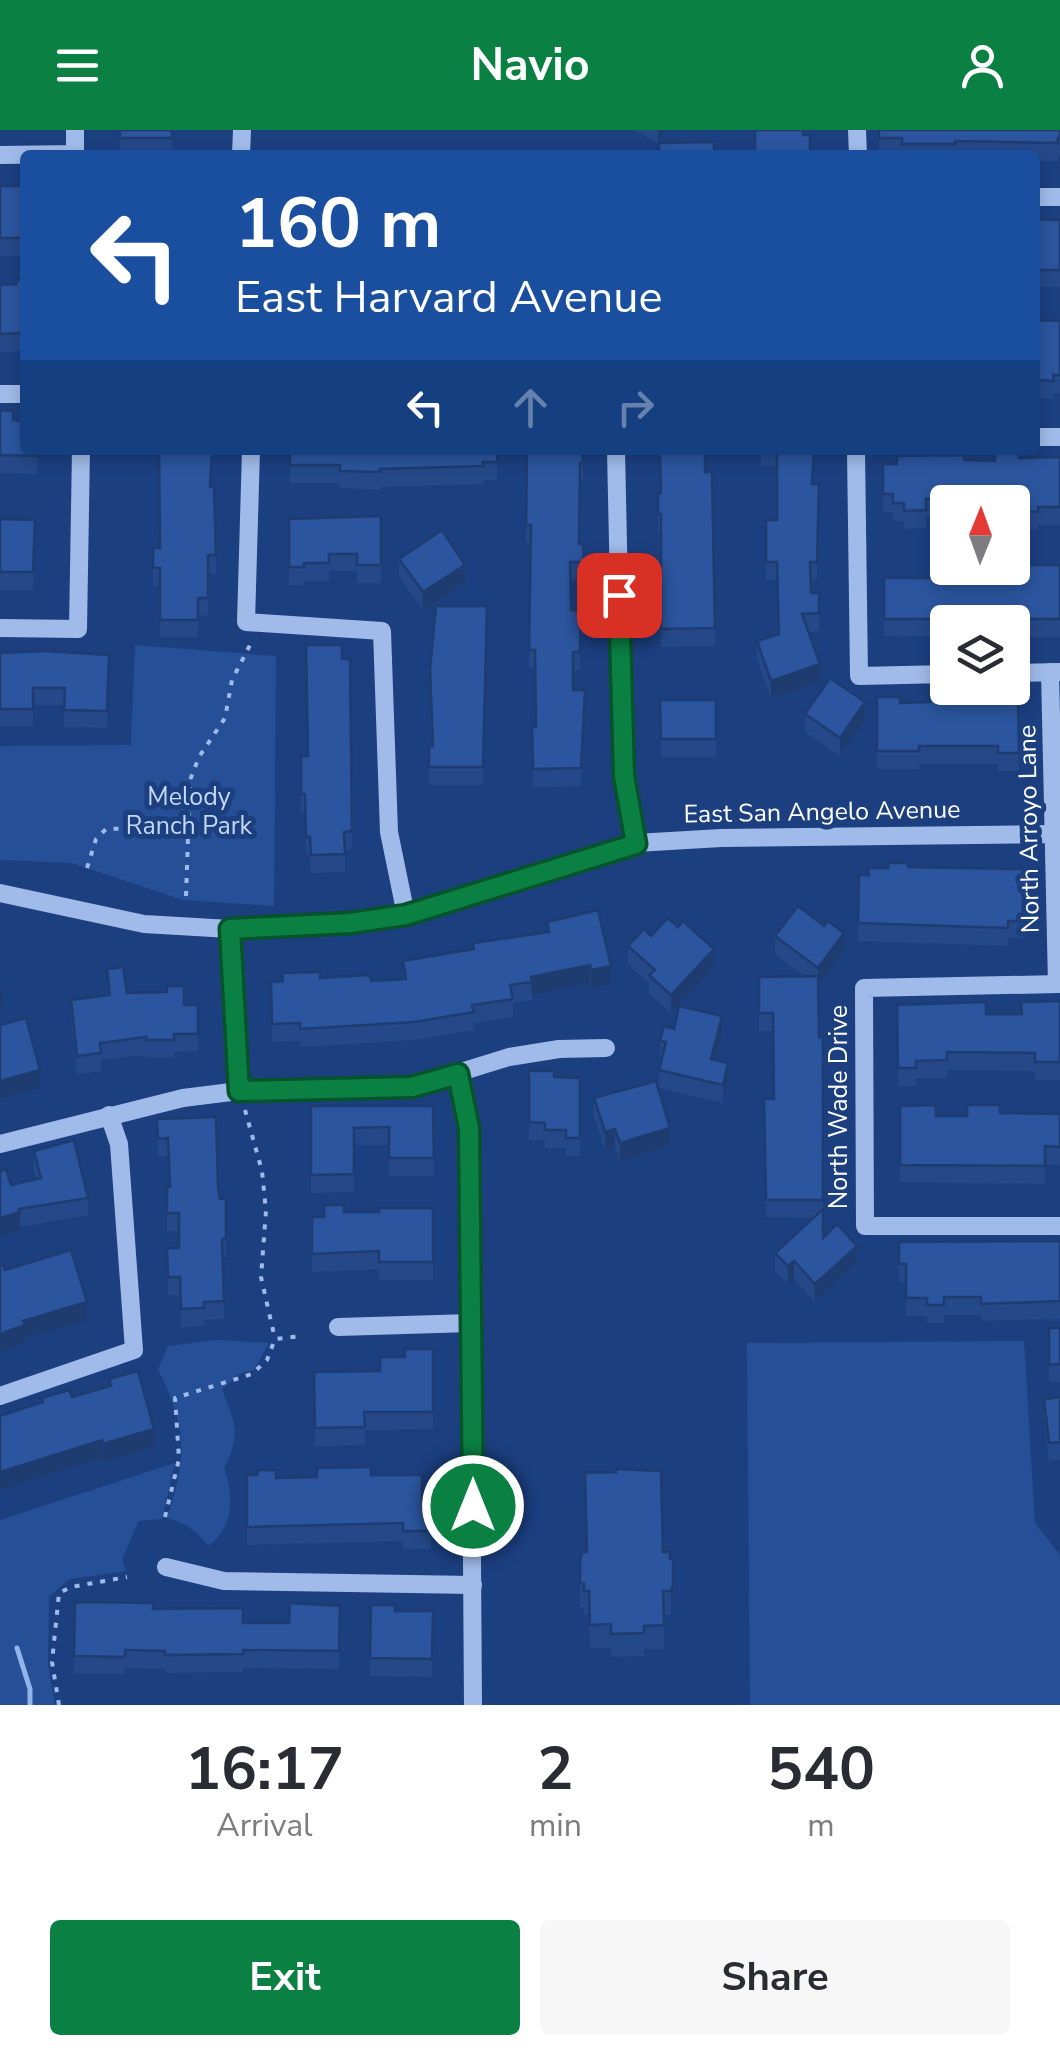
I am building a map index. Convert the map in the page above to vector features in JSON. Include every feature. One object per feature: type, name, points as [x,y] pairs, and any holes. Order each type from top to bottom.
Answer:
[{"type":"street","points":[[0,628],[78,629],[80,455]]},
{"type":"street","points":[[251,455],[246,622],[382,631],[389,832],[406,915]]},
{"type":"street","points":[[616,455],[624,776],[636,844]]},
{"type":"street","points":[[856,455],[859,676],[930,674]]},
{"type":"street","points":[[1030,673],[1055,672]]},
{"type":"street","name":"North Arroyo Lane","points":[[1055,672],[1058,984]]},
{"type":"street","name":"East San Angelo Avenue","points":[[0,893],[144,924],[230,929],[350,923],[406,915],[636,844],[721,838],[1057,834]]},
{"type":"street","points":[[230,929],[239,1091]]},
{"type":"street","name":"North Wade Drive","points":[[1058,984],[864,988],[864,1226],[1060,1226]]},
{"type":"street","points":[[0,1144],[182,1098],[239,1091],[412,1087],[509,1057],[559,1049],[606,1048]]},
{"type":"street","points":[[458,1074],[469,1128],[473,1705]]},
{"type":"street","points":[[0,1396],[134,1350],[119,1144],[109,1115]]},
{"type":"street","points":[[338,1326],[471,1323]]},
{"type":"street","points":[[166,1567],[224,1581],[473,1585]]},
{"type":"path","points":[[186,896],[190,780],[199,757],[224,718],[232,680],[250,645]]},
{"type":"path","points":[[87,868],[96,839],[106,829],[190,827]]},
{"type":"path","points":[[165,1517],[178,1459],[175,1398],[252,1374],[267,1360],[274,1339],[261,1277],[266,1211],[262,1171],[245,1110]]},
{"type":"path","points":[[274,1339],[302,1336]]},
{"type":"path","points":[[58,1705],[52,1662],[60,1593],[71,1586],[127,1577]]},
{"type":"green space","name":"Melody Ranch Park","points":[[135,645],[276,656],[274,906],[183,900],[72,863],[0,860],[0,746],[131,745]]},
{"type":"green space","points":[[217,1340],[269,1343],[254,1370],[238,1374],[222,1390],[235,1429],[224,1468],[230,1511],[223,1531],[208,1546],[190,1528],[167,1518],[179,1476],[181,1442],[175,1409],[158,1369],[168,1346]]},
{"type":"green space","points":[[1024,1341],[1035,1523],[1060,1555],[1060,1705],[750,1705],[747,1343]]},
{"type":"green space","points":[[175,1463],[162,1519],[139,1521],[122,1559],[126,1571],[70,1579],[49,1596],[48,1665],[55,1705],[0,1705],[0,1520]]},
{"type":"building","points":[[120,130],[172,130],[172,138],[120,138]]},
{"type":"building","points":[[755,130],[803,130],[803,135],[810,135],[810,150],[755,150]]},
{"type":"building","points":[[879,130],[1060,130],[1060,138],[1058,143],[902,144],[902,138],[879,138]]},
{"type":"building","points":[[714,142],[714,150],[659,150],[659,143]]},
{"type":"building","points":[[0,186],[20,186],[20,238],[0,238]]},
{"type":"building","points":[[1040,219],[1060,220],[1060,270],[1040,270]]},
{"type":"building","points":[[20,280],[20,333],[0,334],[0,285]]},
{"type":"building","points":[[1040,320],[1060,321],[1060,375],[1053,375],[1054,381],[1040,380]]},
{"type":"building","points":[[0,410],[13,411],[13,420],[20,421],[20,455],[37,456],[0,455]]},
{"type":"building","points":[[159,455],[212,455],[210,487],[214,487],[216,555],[208,555],[208,598],[198,598],[198,620],[160,620],[160,568],[153,568],[153,548],[160,548]]},
{"type":"building","points":[[290,455],[497,455],[497,462],[483,462],[483,466],[380,472],[340,471],[340,465],[290,465]]},
{"type":"building","points":[[527,455],[582,455],[579,544],[583,544],[584,562],[570,562],[571,610],[581,611],[580,652],[573,652],[573,690],[585,690],[581,768],[533,769],[535,650],[529,650],[531,525],[526,525]]},
{"type":"building","points":[[660,455],[705,455],[705,472],[712,472],[715,628],[661,629]]},
{"type":"building","points":[[777,455],[814,455],[812,484],[819,484],[817,562],[810,562],[811,593],[819,593],[819,613],[802,614],[820,664],[771,681],[757,641],[779,634],[777,562],[766,562],[766,520],[777,520]]},
{"type":"building","points":[[964,455],[964,460],[995,461],[995,455],[1060,457],[1060,507],[1038,507],[1038,512],[1030,511],[1030,485],[930,485],[926,510],[904,511],[904,503],[893,503],[893,494],[883,494],[883,464],[897,464],[897,456]]},
{"type":"building","points":[[381,516],[381,565],[357,565],[357,554],[329,554],[329,563],[289,567],[289,519]]},
{"type":"building","points":[[0,519],[35,520],[33,572],[0,572]]},
{"type":"building","points":[[442,530],[465,565],[423,592],[399,559]]},
{"type":"building","points":[[1030,565],[1060,565],[1060,619],[1030,619],[1030,605],[930,605],[930,619],[884,619],[884,578],[930,578],[930,585],[1030,585]]},
{"type":"building","points":[[436,606],[487,606],[483,767],[429,767],[429,746],[433,746],[430,670]]},
{"type":"building","points":[[306,645],[342,645],[342,659],[350,659],[352,831],[344,832],[345,854],[311,855],[310,837],[306,837],[301,756],[308,756]]},
{"type":"building","points":[[0,653],[109,655],[107,711],[64,710],[65,688],[33,688],[33,709],[0,709]]},
{"type":"building","points":[[830,678],[865,702],[840,738],[805,714]]},
{"type":"building","points":[[877,697],[900,697],[900,703],[1018,705],[1019,753],[998,753],[998,746],[919,746],[919,751],[877,751]]},
{"type":"building","points":[[660,700],[716,700],[716,739],[661,739]]},
{"type":"building","points":[[888,863],[908,863],[908,867],[1025,869],[1025,921],[1008,921],[1008,928],[858,923],[859,875],[869,875],[868,868],[888,868]]},
{"type":"building","points":[[798,906],[824,926],[828,921],[844,933],[818,968],[775,936]]},
{"type":"building","points":[[598,910],[611,966],[591,970],[590,965],[531,977],[532,982],[510,985],[513,999],[472,1005],[474,1012],[414,1022],[300,1029],[300,1023],[272,1024],[271,982],[283,981],[282,973],[320,972],[320,978],[370,975],[371,981],[406,979],[403,961],[474,949],[473,943],[549,932],[547,922]]},
{"type":"building","points":[[668,918],[678,927],[683,921],[714,949],[671,995],[649,975],[655,970],[628,946],[644,929],[651,936]]},
{"type":"building","points":[[123,967],[127,993],[167,992],[167,986],[184,986],[184,1005],[198,1005],[198,1034],[174,1034],[174,1040],[146,1037],[100,1043],[101,1053],[77,1056],[71,1000],[110,995],[107,969]]},
{"type":"building","points":[[818,976],[819,1037],[823,1037],[823,1200],[766,1200],[764,1099],[774,1099],[773,1013],[759,1013],[759,977]]},
{"type":"building","points":[[1060,1001],[1060,1062],[1035,1062],[1035,1053],[947,1052],[947,1060],[916,1061],[916,1068],[898,1068],[897,1005],[986,1002],[986,1014],[1022,1014],[1021,1002]]},
{"type":"building","points":[[679,1006],[722,1016],[711,1059],[728,1063],[723,1085],[659,1070],[666,1042],[660,1041],[664,1026],[674,1029]]},
{"type":"building","points":[[26,1018],[40,1070],[0,1081],[0,1025]]},
{"type":"building","points":[[529,1071],[554,1071],[554,1077],[580,1078],[580,1138],[566,1138],[566,1130],[545,1130],[545,1123],[529,1122]]},
{"type":"building","points":[[656,1081],[670,1128],[620,1143],[615,1129],[605,1132],[594,1098]]},
{"type":"building","points":[[936,1105],[936,1116],[967,1116],[967,1105],[1000,1105],[1000,1113],[1060,1114],[1060,1147],[1045,1146],[1045,1166],[900,1165],[900,1106]]},
{"type":"building","points":[[311,1106],[433,1106],[434,1158],[389,1158],[389,1127],[354,1128],[354,1174],[311,1175]]},
{"type":"building","points":[[216,1117],[218,1187],[220,1199],[226,1199],[226,1239],[222,1239],[224,1301],[204,1302],[204,1308],[181,1309],[180,1277],[168,1277],[167,1248],[179,1248],[179,1213],[167,1213],[168,1138],[158,1139],[157,1119]]},
{"type":"building","points":[[74,1140],[88,1198],[19,1209],[20,1212],[0,1218],[0,1171],[6,1169],[11,1185],[41,1178],[34,1151]]},
{"type":"building","points":[[324,1205],[344,1205],[344,1212],[433,1208],[433,1262],[379,1262],[379,1251],[312,1254],[312,1217],[324,1217]]},
{"type":"building","points":[[823,1209],[823,1238],[837,1224],[857,1246],[815,1284],[794,1261],[788,1266],[775,1253]]},
{"type":"building","points":[[1060,1241],[1060,1301],[981,1304],[981,1297],[944,1297],[944,1305],[927,1305],[927,1298],[906,1298],[906,1264],[899,1264],[899,1242]]},
{"type":"building","points":[[71,1250],[87,1302],[23,1321],[25,1325],[0,1334],[0,1266],[5,1270]]},
{"type":"building","points":[[1049,1328],[1060,1328],[1060,1364],[1049,1365]]},
{"type":"building","points":[[405,1349],[433,1349],[433,1412],[364,1412],[365,1427],[315,1428],[314,1372],[380,1371],[380,1357],[405,1357]]},
{"type":"building","points":[[138,1371],[154,1429],[103,1444],[102,1440],[0,1472],[0,1416],[69,1390],[72,1397],[111,1386],[109,1379]]},
{"type":"building","points":[[1060,1397],[1060,1442],[1049,1443],[1044,1399]]},
{"type":"building","points":[[371,1467],[371,1475],[422,1475],[422,1501],[431,1501],[431,1531],[403,1531],[403,1523],[247,1527],[247,1475],[257,1475],[258,1470],[276,1470],[276,1478],[317,1477],[317,1468]]},
{"type":"building","points":[[615,1469],[661,1471],[663,1552],[670,1552],[673,1559],[673,1584],[671,1591],[663,1591],[664,1625],[644,1626],[644,1633],[611,1634],[611,1624],[590,1625],[589,1591],[584,1591],[584,1583],[580,1584],[580,1561],[582,1552],[587,1552],[585,1473],[616,1472]]},
{"type":"building","points":[[75,1602],[153,1603],[153,1609],[243,1608],[243,1623],[289,1623],[290,1603],[340,1606],[339,1651],[243,1650],[243,1654],[165,1655],[165,1651],[125,1650],[125,1657],[74,1656]]},
{"type":"building","points":[[371,1605],[395,1605],[395,1611],[433,1611],[432,1659],[370,1658]]},
{"type":"waterway","points":[[17,1648],[30,1689],[30,1705]]},
{"type":"route","points":[[473,1506],[469,1128],[458,1074],[412,1087],[239,1091],[230,929],[350,923],[406,915],[636,844],[624,776],[619,595]]}]
